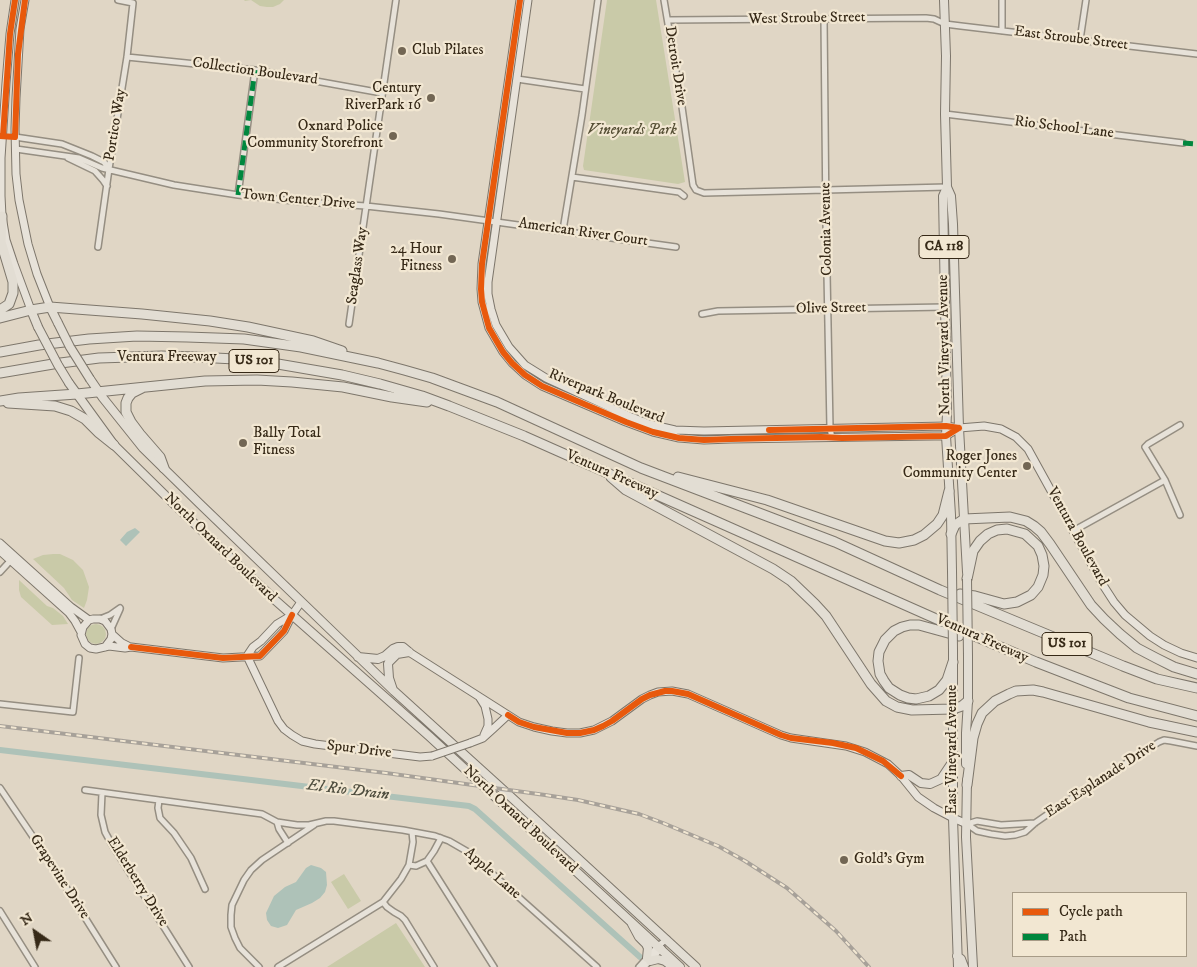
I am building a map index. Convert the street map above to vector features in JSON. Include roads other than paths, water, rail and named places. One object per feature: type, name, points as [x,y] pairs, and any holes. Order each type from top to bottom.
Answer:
[{"type":"highway","points":[[0,310],[8,304],[13,293],[13,282],[1,242],[2,216]]},
{"type":"highway","points":[[0,318],[50,307],[210,321],[313,341],[378,363]]},
{"type":"highway","name":"Ventura Freeway","points":[[0,352],[89,339],[137,336],[244,339],[301,347],[378,363],[432,378],[497,402],[641,468],[835,542],[947,593],[1123,666],[1156,679],[1197,688]]},
{"type":"highway","name":"Ventura Freeway","points":[[0,373],[99,358],[162,356],[235,359],[272,363],[342,375],[422,396],[524,436],[603,470],[1044,666],[1129,698],[1197,716]]},
{"type":"highway","points":[[0,402],[19,398],[77,394],[205,380],[257,380],[343,387],[450,406]]},
{"type":"highway","points":[[150,386],[132,393],[126,403],[126,412],[140,434],[160,457],[164,468]]},
{"type":"highway","points":[[0,402],[55,406],[70,410],[85,420],[114,445]]},
{"type":"highway","points":[[641,468],[767,500],[892,542],[914,540],[931,530],[943,514],[949,491]]},
{"type":"highway","points":[[603,470],[626,490],[773,569],[791,581],[826,616],[871,684],[886,701],[902,709],[912,710],[953,709],[962,706],[968,701]]},
{"type":"highway","points":[[951,534],[956,525],[964,519],[1010,517],[1026,521],[1034,526],[1050,544],[1092,605],[1120,634],[1137,648],[1156,658],[1174,667],[1197,674]]},
{"type":"highway","points":[[947,593],[975,596],[1004,604],[1017,602],[1031,595],[1038,586],[1043,575],[1042,556],[1038,546],[1025,534],[1007,529],[997,530],[988,534],[980,541],[973,552],[967,579]]},
{"type":"highway","points":[[954,662],[947,680],[939,690],[929,696],[916,699],[900,695],[889,688],[882,678],[878,661],[879,652],[885,640],[894,631],[906,626],[919,625],[963,637],[977,637]]},
{"type":"highway","points":[[967,785],[972,738],[982,713],[995,701],[1016,691],[1032,690],[1043,692],[1149,722],[1197,732]]},
{"type":"main road","name":"North Vineyard Avenue","points":[[944,0],[947,187],[951,196],[964,519]]},
{"type":"main road","name":"North Vineyard Avenue","points":[[947,187],[943,196],[944,307],[946,436],[951,534]]},
{"type":"main road","name":"North Oxnard Boulevard","points":[[50,307],[70,347],[90,379],[143,448],[394,691],[696,967]]},
{"type":"main road","points":[[944,307],[948,310],[950,336],[957,350]]},
{"type":"main road","name":"North Oxnard Boulevard","points":[[31,310],[58,366],[114,445],[292,615],[429,736],[680,967]]},
{"type":"main road","name":"East Vineyard Avenue","points":[[964,519],[968,656],[966,733],[967,826],[973,967]]},
{"type":"main road","name":"East Vineyard Avenue","points":[[951,534],[954,662],[952,762],[958,967]]},
{"type":"main road","points":[[358,657],[378,659],[385,656],[393,648],[398,647],[409,652]]},
{"type":"main road","points":[[394,691],[389,678],[388,664],[397,654],[409,652]]},
{"type":"main road","points":[[901,776],[908,775],[921,783],[930,784],[941,779],[952,762]]},
{"type":"main road","points":[[630,920],[634,930],[648,948],[647,962],[658,959],[665,960],[673,967]]},
{"type":"main road","points":[[957,956],[961,959],[964,967]]},
{"type":"street","name":"North Oxnard Boulevard","points":[[14,0],[1,136],[0,178],[2,216],[6,240],[31,310]]},
{"type":"street","name":"North Oxnard Boulevard","points":[[25,0],[18,54],[15,138],[16,174],[22,220],[33,261],[50,307]]},
{"type":"street","name":"Portico Way","points":[[98,247],[133,3],[118,0]]},
{"type":"street","name":"Seaglass Way","points":[[349,324],[396,0]]},
{"type":"street","name":"Riverpark Boulevard","points":[[520,0],[493,220],[488,294],[496,325],[509,347],[525,365],[546,378],[649,424],[675,430],[946,426],[959,428]]},
{"type":"street","name":"Riverpark Boulevard","points":[[528,0],[517,79],[493,220],[481,277],[482,302],[489,328],[512,363],[542,386],[626,422],[653,432],[679,438],[704,440],[946,436]]},
{"type":"street","points":[[563,230],[598,0]]},
{"type":"street","name":"Detroit Drive","points":[[664,0],[693,184],[696,190],[704,193],[826,190]]},
{"type":"street","points":[[1002,0],[1002,31]]},
{"type":"street","points":[[1080,40],[1086,0]]},
{"type":"street","name":"West Stroube Street","points":[[668,20],[916,17],[934,19],[944,24]]},
{"type":"street","name":"Colonia Avenue","points":[[824,19],[830,428],[832,438]]},
{"type":"street","name":"East Stroube Street","points":[[944,24],[1197,54]]},
{"type":"street","name":"Collection Boulevard","points":[[126,57],[256,70],[382,93]]},
{"type":"street","points":[[238,195],[256,70]]},
{"type":"street","points":[[517,79],[585,89]]},
{"type":"street","name":"Rio School Lane","points":[[945,114],[1183,143]]},
{"type":"street","name":"Town Center Drive","points":[[1,136],[65,146],[104,162],[109,169]]},
{"type":"street","name":"Town Center Drive","points":[[1,147],[79,158],[117,172],[174,185],[238,195],[366,206],[493,220]]},
{"type":"street","name":"Town Center Drive","points":[[63,155],[95,171],[107,186]]},
{"type":"street","points":[[572,177],[679,192],[684,196]]},
{"type":"street","points":[[826,190],[947,187]]},
{"type":"street","name":"American River Court","points":[[493,220],[676,247]]},
{"type":"street","name":"Olive Street","points":[[702,314],[718,310],[944,307]]},
{"type":"street","points":[[1180,425],[1146,446],[1165,480],[1180,515]]},
{"type":"street","name":"Ventura Boulevard","points":[[959,428],[993,426],[1001,428],[1016,437],[1028,449],[1108,593],[1125,614],[1137,626],[1164,645],[1197,658]]},
{"type":"street","points":[[946,436],[959,428]]},
{"type":"street","points":[[1073,531],[1165,480]]},
{"type":"street","points":[[0,543],[69,613],[81,632],[82,640],[88,647],[96,649],[131,647],[223,658],[260,656],[284,632],[301,602]]},
{"type":"street","points":[[0,551],[13,558],[89,620]]},
{"type":"street","points":[[0,572],[13,558]]},
{"type":"street","points":[[100,619],[120,608],[111,639],[105,647]]},
{"type":"street","points":[[247,656],[253,647],[277,624],[292,615]]},
{"type":"street","points":[[81,632],[89,620],[97,618],[105,621],[122,643],[131,647]]},
{"type":"street","points":[[409,652],[519,722],[534,727],[567,733],[594,730],[603,726],[650,695],[665,691],[688,694],[781,735],[856,748],[888,764],[901,776],[918,797],[967,826]]},
{"type":"street","name":"Spur Drive","points":[[247,656],[278,721],[284,729],[302,741],[315,744],[420,757],[432,756],[482,738],[493,730],[508,714]]},
{"type":"street","points":[[0,704],[72,712],[79,658]]},
{"type":"street","points":[[478,696],[485,706],[488,719],[488,726],[482,738]]},
{"type":"street","name":"East Esplanade Drive","points":[[967,826],[977,831],[1004,836],[1025,832],[1035,823],[1159,742],[1164,740],[1197,746]]},
{"type":"street","name":"Grapevine Drive","points":[[0,788],[116,967]]},
{"type":"street","name":"Apple Lane","points":[[85,790],[262,814],[276,822],[298,825],[333,821],[403,830],[441,838],[468,852],[593,966]]},
{"type":"street","name":"Elderberry Drive","points":[[102,793],[101,815],[111,843],[189,967]]},
{"type":"street","points":[[159,800],[160,818],[183,845],[191,858],[204,889]]},
{"type":"street","name":"East Esplanade Drive","points":[[967,826],[977,821],[1001,825],[1035,823]]},
{"type":"street","points":[[276,822],[288,843]]},
{"type":"street","points":[[259,967],[240,948],[234,938],[230,915],[232,905],[251,870],[262,860],[317,823]]},
{"type":"street","points":[[278,967],[383,902],[401,879],[409,865],[413,842],[412,832]]},
{"type":"street","points":[[409,865],[416,866],[427,861],[441,838]]},
{"type":"street","points":[[427,861],[494,967]]},
{"type":"street","points":[[383,902],[405,920],[434,967]]},
{"type":"street","points":[[0,912],[35,967]]},
{"type":"street","points":[[639,967],[647,962],[667,939]]},
{"type":"waterway","name":"El Rio Drain","points":[[0,750],[469,806],[475,809],[640,957]]},
{"type":"railway","points":[[0,726],[386,773],[578,800],[639,814],[718,846],[787,888],[836,931],[869,967]]},
{"type":"place","name":"Club Pilates","points":[[402,51]]},
{"type":"place","name":"Century RiverPark 16","points":[[431,98]]},
{"type":"place","name":"Oxnard Police Community Storefront","points":[[393,136]]},
{"type":"place","name":"24 Hour Fitness","points":[[452,259]]},
{"type":"place","name":"Bally Total Fitness","points":[[243,443]]},
{"type":"place","name":"Roger Jones Community Center","points":[[1027,466]]},
{"type":"place","name":"Gold's Gym","points":[[844,860]]},
{"type":"park label","name":"Vineyards Park","points":[[632,131]]}]
